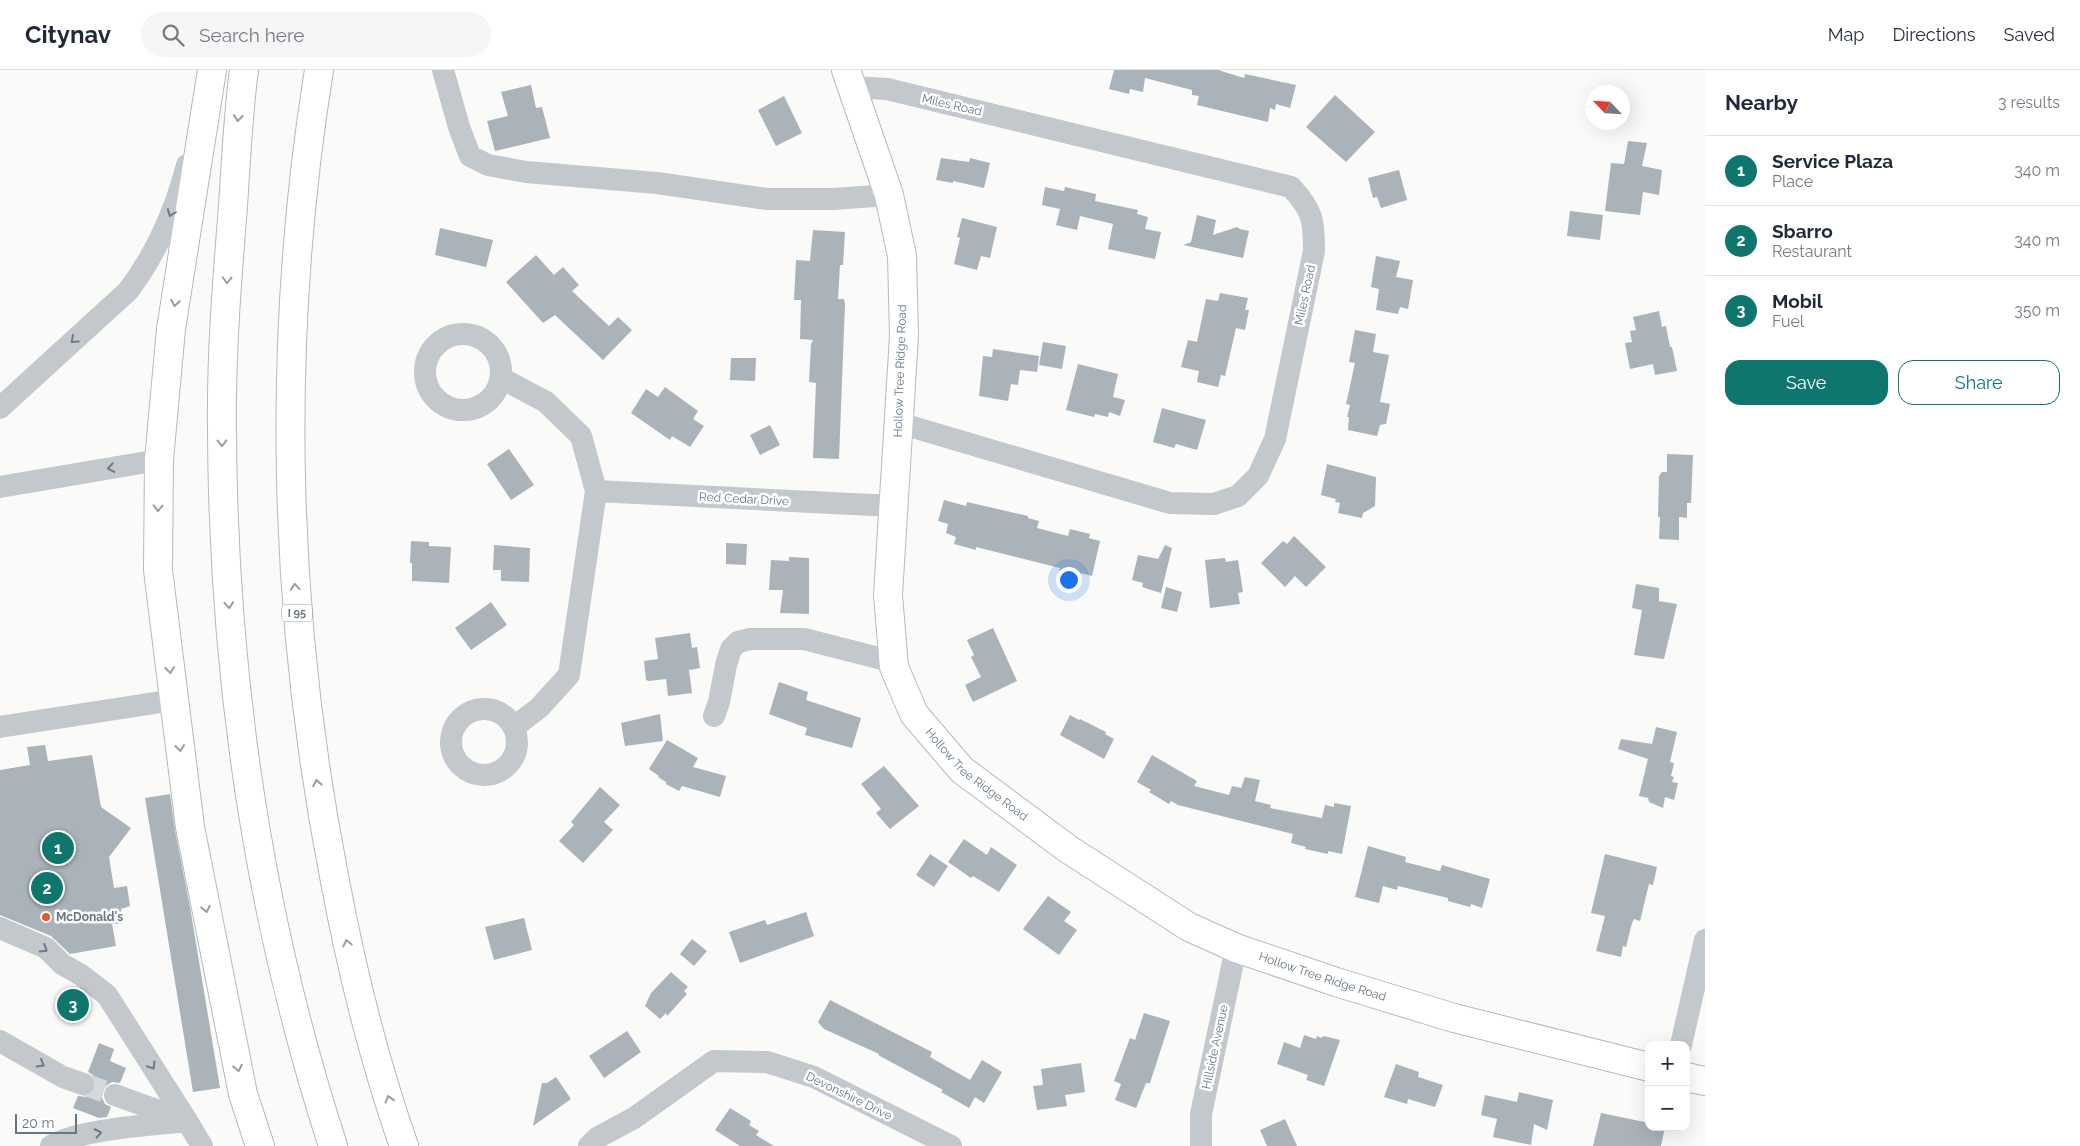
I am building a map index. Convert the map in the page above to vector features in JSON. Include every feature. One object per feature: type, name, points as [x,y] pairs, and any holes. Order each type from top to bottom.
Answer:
[{"type":"main road","points":[[244,70],[237,121],[227,277],[222,418],[223,504],[232,646],[248,780],[265,882],[299,1030],[333,1146]]},
{"type":"main road","name":"I 95","points":[[319,70],[303,182],[292,332],[290,472],[297,623],[315,772],[342,919],[359,993],[404,1146]]},
{"type":"main road","points":[[211,76],[171,329],[159,460],[158,570],[190,827],[243,1094],[260,1146]]},
{"type":"main road","name":"Hollow Tree Ridge Road","points":[[849,78],[889,195],[902,256],[904,336],[888,595],[894,667],[914,714],[962,770],[1068,849],[1189,928],[1236,948],[1336,982],[1454,1018],[1645,1066]]},
{"type":"main road","points":[[1690,1077],[1705,1081]]},
{"type":"street","points":[[443,70],[459,127],[470,156],[488,165],[526,172],[656,183],[767,198],[834,199],[889,195]]},
{"type":"street","points":[[0,408],[128,291],[142,272],[160,242],[183,183],[211,76]]},
{"type":"street","name":"Miles Road","points":[[849,78],[887,89],[1291,187],[1307,204],[1314,225],[1314,251],[1275,439],[1258,476],[1238,496],[1214,504],[1170,503],[899,423]]},
{"type":"street","points":[[501,378],[546,402],[581,436],[596,491],[569,675],[539,708],[514,727]]},
{"type":"street","points":[[0,487],[159,460]]},
{"type":"street","name":"Red Cedar Drive","points":[[596,491],[892,506]]},
{"type":"street","points":[[714,716],[731,649],[738,642],[750,639],[804,639],[894,662]]},
{"type":"street","points":[[0,727],[174,700]]},
{"type":"street","points":[[0,928],[46,948],[62,964],[107,996],[202,1146]]},
{"type":"street","points":[[1682,1041],[1705,940]]},
{"type":"street","name":"Hillside Avenue","points":[[1201,1146],[1201,1114],[1236,948]]},
{"type":"street","points":[[0,1041],[63,1077],[83,1084]]},
{"type":"street","name":"Devonshire Drive","points":[[589,1146],[597,1138],[634,1118],[714,1062],[767,1062],[814,1077],[951,1146]]},
{"type":"street","points":[[115,1095],[187,1121]]},
{"type":"street","points":[[51,1146],[60,1140],[107,1130],[187,1121]]},
{"type":"building","points":[[1114,70],[1218,70],[1244,78],[1245,74],[1296,85],[1290,108],[1276,104],[1275,110],[1270,108],[1268,122],[1197,105],[1199,96],[1192,95],[1192,90],[1145,78],[1143,92],[1130,89],[1129,94],[1109,89]]},
{"type":"building","points":[[531,85],[536,108],[542,107],[550,138],[495,151],[487,121],[508,116],[501,92]]},
{"type":"building","points":[[1335,95],[1375,132],[1346,162],[1306,127]]},
{"type":"building","points":[[784,96],[802,133],[776,146],[758,110]]},
{"type":"building","points":[[1628,141],[1647,143],[1642,166],[1662,170],[1659,195],[1643,192],[1640,215],[1605,211],[1611,163],[1624,164]]},
{"type":"building","points":[[941,158],[969,162],[970,158],[990,163],[984,188],[953,181],[953,183],[936,180]]},
{"type":"building","points":[[1399,170],[1407,200],[1381,208],[1377,197],[1373,198],[1368,178]]},
{"type":"building","points":[[1045,187],[1064,191],[1065,187],[1096,194],[1095,201],[1138,210],[1137,214],[1148,217],[1145,229],[1161,232],[1155,259],[1108,249],[1113,224],[1080,216],[1077,230],[1056,225],[1060,209],[1042,205]]},
{"type":"building","points":[[1570,211],[1603,215],[1600,240],[1567,236]]},
{"type":"building","points":[[1197,215],[1216,220],[1213,235],[1237,227],[1249,231],[1243,258],[1183,245],[1191,242]]},
{"type":"building","points":[[962,218],[997,227],[990,258],[981,256],[977,270],[954,264],[960,238],[957,237]]},
{"type":"building","points":[[440,228],[493,240],[486,267],[435,255]]},
{"type":"building","points":[[813,230],[845,232],[843,265],[840,265],[838,299],[844,299],[845,304],[839,459],[813,458],[816,383],[809,382],[811,344],[813,340],[800,339],[801,300],[794,300],[796,260],[810,261]]},
{"type":"building","points":[[536,255],[554,275],[563,267],[579,285],[572,291],[609,326],[618,317],[632,330],[603,360],[555,315],[543,323],[506,282]]},
{"type":"building","points":[[1376,256],[1400,261],[1396,277],[1413,280],[1408,309],[1400,307],[1398,314],[1376,310],[1379,289],[1371,287]]},
{"type":"building","points":[[1220,293],[1248,298],[1245,310],[1249,310],[1245,330],[1236,328],[1225,376],[1221,375],[1218,387],[1197,382],[1199,371],[1181,367],[1188,340],[1197,342],[1206,299],[1218,301]]},
{"type":"building","points":[[1659,311],[1662,327],[1666,326],[1677,371],[1655,375],[1653,364],[1630,369],[1625,343],[1632,342],[1630,331],[1636,330],[1633,317]]},
{"type":"building","points":[[1355,330],[1376,334],[1373,352],[1389,355],[1380,402],[1390,404],[1386,424],[1380,425],[1377,436],[1348,430],[1349,417],[1347,417],[1350,405],[1346,404],[1355,363],[1349,362]]},
{"type":"building","points":[[1043,342],[1066,346],[1062,369],[1039,365]]},
{"type":"building","points":[[993,349],[1039,356],[1037,372],[1020,370],[1018,385],[1011,384],[1008,401],[979,396],[983,356],[992,357]]},
{"type":"building","points":[[731,358],[756,358],[755,381],[730,380]]},
{"type":"building","points":[[1078,364],[1118,374],[1113,397],[1125,400],[1120,416],[1109,412],[1108,417],[1095,414],[1094,417],[1066,410]]},
{"type":"building","points":[[665,387],[698,411],[693,419],[704,426],[690,447],[672,436],[670,440],[631,413],[646,389],[658,397]]},
{"type":"building","points":[[1162,408],[1206,420],[1197,450],[1176,444],[1174,448],[1153,442]]},
{"type":"building","points":[[770,425],[780,445],[760,455],[750,435]]},
{"type":"building","points":[[509,449],[534,485],[511,500],[487,464]]},
{"type":"building","points":[[1667,454],[1693,455],[1691,503],[1687,503],[1687,518],[1679,517],[1679,540],[1659,539],[1659,476],[1662,472],[1667,472]]},
{"type":"building","points":[[1327,464],[1376,477],[1375,506],[1363,513],[1362,518],[1338,513],[1340,503],[1335,502],[1336,499],[1321,495]]},
{"type":"building","points":[[944,500],[966,506],[967,502],[1028,516],[1028,518],[1039,521],[1037,528],[1068,536],[1070,529],[1090,534],[1089,538],[1100,541],[1092,576],[1081,573],[1079,579],[1058,574],[1060,568],[976,547],[976,550],[954,544],[956,537],[946,533],[948,524],[938,521]]},
{"type":"building","points":[[1294,536],[1326,567],[1306,587],[1295,576],[1285,587],[1261,563],[1283,541],[1287,544]]},
{"type":"building","points":[[411,541],[429,542],[429,546],[451,547],[449,583],[412,581],[412,563],[410,563]]},
{"type":"building","points":[[726,543],[747,544],[746,565],[726,564]]},
{"type":"building","points":[[494,545],[530,548],[529,582],[501,581],[501,570],[493,570]]},
{"type":"building","points":[[1165,545],[1172,548],[1161,593],[1142,587],[1143,583],[1132,580],[1138,555],[1158,559]]},
{"type":"building","points":[[789,557],[809,558],[809,614],[780,613],[783,590],[769,590],[771,560],[789,561]]},
{"type":"building","points":[[1225,558],[1226,562],[1238,560],[1243,592],[1238,593],[1240,604],[1210,608],[1205,560]]},
{"type":"building","points":[[1636,584],[1659,588],[1659,601],[1677,604],[1664,659],[1634,655],[1642,610],[1632,608]]},
{"type":"building","points":[[1166,587],[1182,592],[1177,612],[1161,608]]},
{"type":"building","points":[[491,602],[507,625],[471,650],[455,628]]},
{"type":"building","points":[[993,628],[1017,681],[973,702],[965,685],[981,677],[971,657],[974,655],[967,640]]},
{"type":"building","points":[[690,633],[692,648],[697,647],[700,668],[689,670],[692,693],[668,696],[666,679],[646,680],[644,661],[658,659],[655,638]]},
{"type":"building","points":[[779,682],[808,692],[806,700],[861,718],[852,748],[805,735],[807,728],[769,714]]},
{"type":"building","points":[[660,714],[663,741],[625,746],[621,723]]},
{"type":"building","points":[[1070,715],[1106,732],[1105,734],[1114,739],[1104,759],[1060,735]]},
{"type":"building","points":[[1656,727],[1677,732],[1670,762],[1674,763],[1671,776],[1674,777],[1672,782],[1678,783],[1674,800],[1665,797],[1663,808],[1649,802],[1648,798],[1639,796],[1648,759],[1618,749],[1621,739],[1652,744]]},
{"type":"building","points":[[667,740],[698,758],[693,767],[726,776],[720,797],[682,786],[679,791],[666,784],[649,769]]},
{"type":"building","points":[[45,745],[48,761],[92,755],[101,807],[131,828],[109,857],[114,888],[127,886],[130,906],[121,909],[123,923],[112,924],[116,946],[70,954],[51,936],[0,915],[0,770],[30,765],[27,747]]},
{"type":"building","points":[[1152,755],[1197,781],[1194,786],[1229,795],[1232,786],[1241,788],[1245,777],[1260,780],[1255,801],[1271,805],[1270,808],[1322,818],[1325,805],[1334,807],[1334,803],[1351,806],[1342,854],[1328,851],[1328,854],[1305,849],[1306,847],[1291,843],[1293,834],[1178,805],[1171,801],[1169,804],[1137,782]]},
{"type":"building","points":[[884,766],[919,806],[890,829],[876,813],[881,809],[861,784]]},
{"type":"building","points":[[600,787],[620,805],[604,822],[613,830],[583,863],[559,841],[574,825],[571,822]]},
{"type":"building","points":[[170,794],[220,1088],[193,1092],[145,798]]},
{"type":"building","points":[[964,839],[987,855],[991,847],[1017,865],[999,892],[973,876],[971,878],[948,862]]},
{"type":"building","points":[[1368,846],[1406,857],[1405,862],[1440,871],[1442,865],[1490,879],[1482,908],[1471,904],[1470,907],[1448,901],[1448,898],[1398,886],[1397,890],[1383,886],[1379,903],[1355,897]]},
{"type":"building","points":[[930,854],[948,866],[934,887],[916,875]]},
{"type":"building","points":[[1605,854],[1657,867],[1653,885],[1649,884],[1640,921],[1634,919],[1626,947],[1623,946],[1621,957],[1596,951],[1605,916],[1591,913]]},
{"type":"building","points":[[1048,896],[1071,912],[1064,921],[1077,930],[1059,955],[1023,929]]},
{"type":"building","points":[[806,912],[814,936],[740,963],[729,932],[765,920],[767,925]]},
{"type":"building","points":[[524,918],[532,950],[494,960],[485,927]]},
{"type":"building","points":[[692,939],[707,951],[694,966],[680,954]]},
{"type":"building","points":[[671,972],[688,987],[684,991],[687,994],[667,1016],[666,1013],[660,1019],[645,1006],[651,993]]},
{"type":"building","points":[[830,1000],[932,1052],[930,1057],[970,1080],[982,1060],[1002,1072],[984,1103],[975,1097],[969,1108],[941,1092],[943,1090],[879,1054],[824,1029],[818,1022]]},
{"type":"building","points":[[1144,1013],[1170,1021],[1150,1083],[1146,1083],[1136,1108],[1115,1100],[1121,1084],[1114,1081],[1130,1038],[1135,1040]]},
{"type":"building","points":[[627,1031],[641,1052],[604,1078],[589,1056]]},
{"type":"building","points":[[1304,1035],[1316,1039],[1317,1036],[1321,1038],[1324,1036],[1340,1040],[1324,1086],[1306,1080],[1308,1075],[1277,1064],[1284,1042],[1300,1048]]},
{"type":"building","points":[[99,1043],[114,1049],[110,1061],[126,1068],[120,1083],[112,1082],[103,1090],[102,1098],[105,1104],[111,1107],[107,1117],[99,1118],[73,1108],[78,1096],[86,1097],[92,1094],[95,1089],[96,1081],[93,1075],[88,1072]]},
{"type":"building","points":[[1081,1063],[1085,1092],[1065,1095],[1067,1106],[1037,1110],[1033,1086],[1043,1085],[1041,1069]]},
{"type":"building","points":[[1396,1064],[1419,1072],[1418,1077],[1443,1085],[1435,1107],[1408,1099],[1407,1104],[1384,1097]]},
{"type":"building","points":[[556,1077],[571,1099],[533,1126],[542,1083],[547,1083]]},
{"type":"building","points":[[1519,1092],[1553,1100],[1547,1130],[1534,1124],[1531,1145],[1493,1137],[1497,1119],[1481,1115],[1485,1095],[1517,1102]]},
{"type":"building","points":[[730,1108],[751,1121],[749,1125],[759,1131],[756,1135],[774,1146],[740,1146],[715,1130]]},
{"type":"building","points":[[1601,1113],[1645,1122],[1645,1131],[1664,1131],[1661,1146],[1593,1146]]},
{"type":"building","points":[[1285,1119],[1297,1146],[1267,1146],[1260,1130]]},
{"type":"tunnel","points":[[83,1084],[115,1095]]},
{"type":"place","name":"Service Plaza","points":[[58,848]]},
{"type":"place","name":"Sbarro","points":[[47,888]]},
{"type":"place","name":"McDonald's","points":[[46,917]]},
{"type":"place","name":"Mobil","points":[[73,1005]]}]
